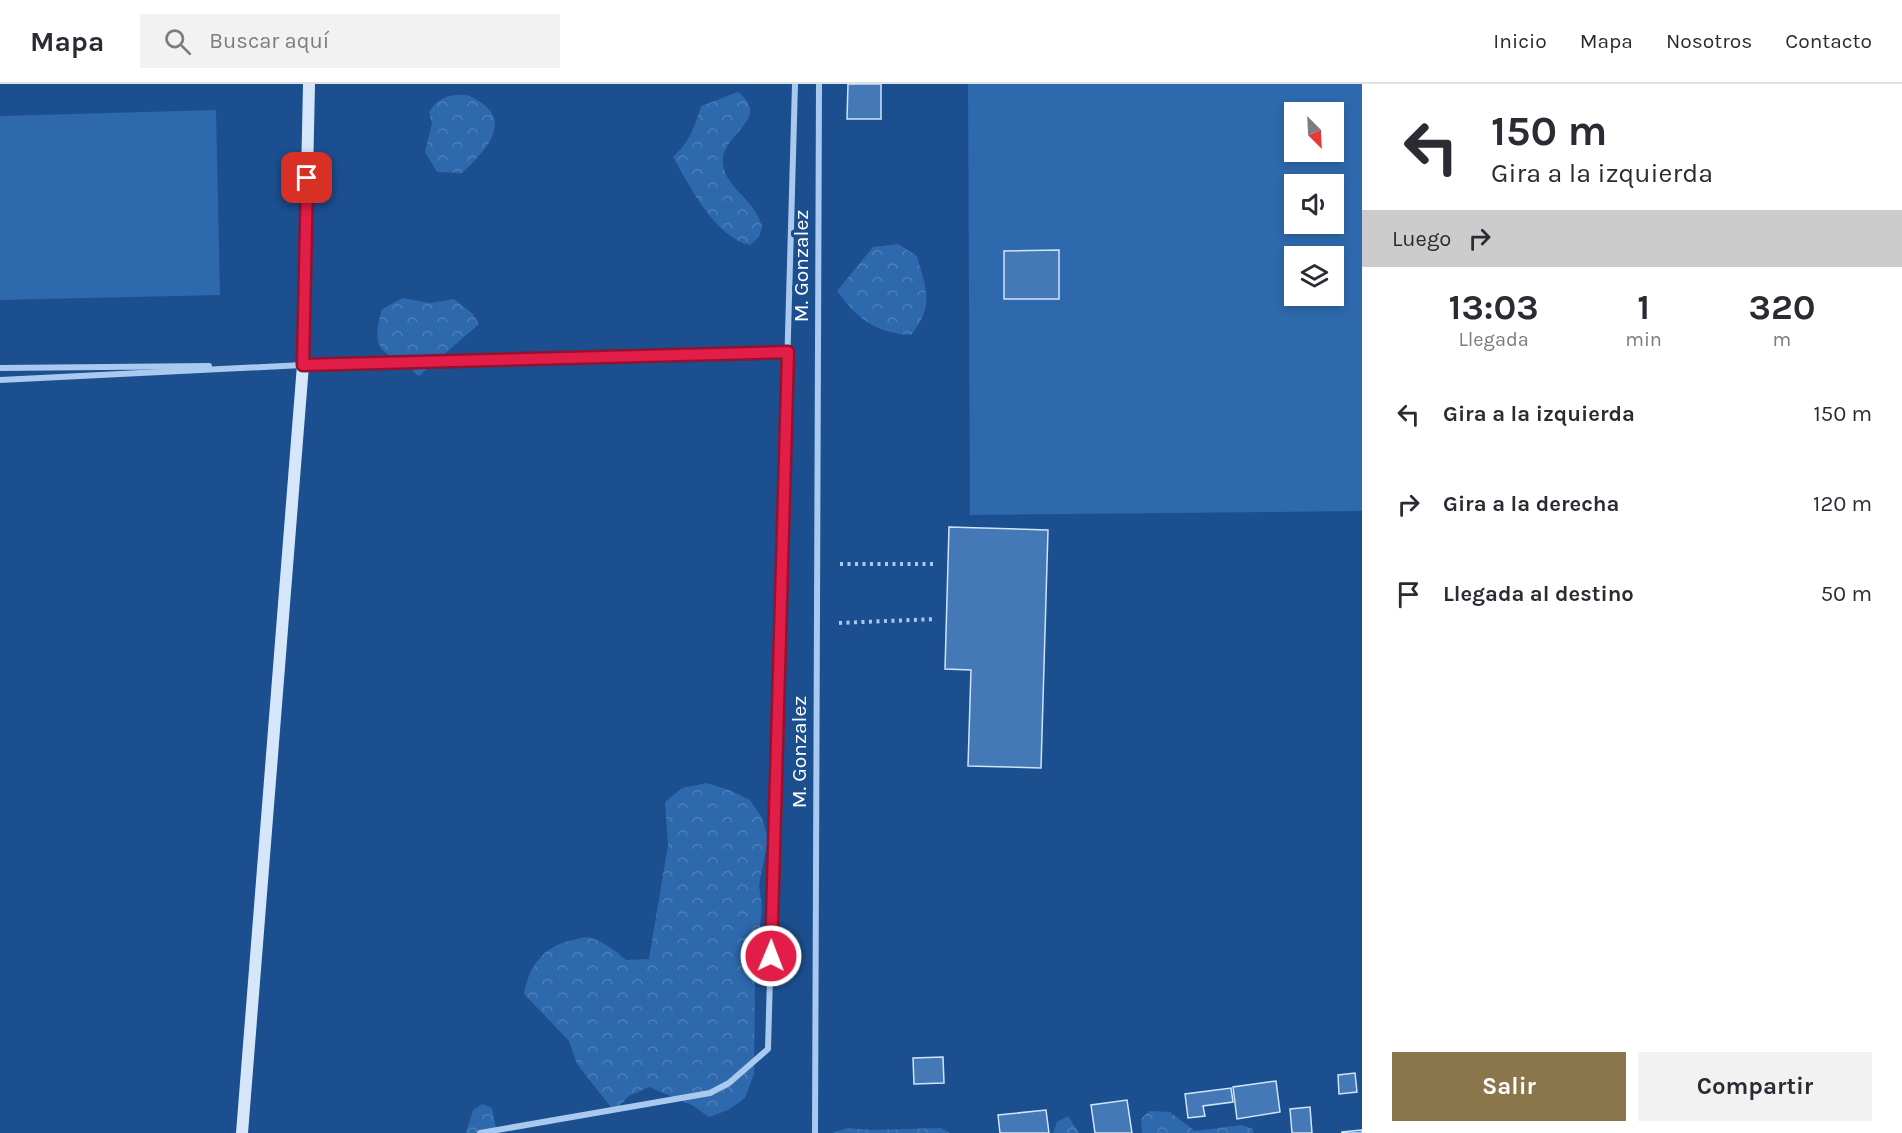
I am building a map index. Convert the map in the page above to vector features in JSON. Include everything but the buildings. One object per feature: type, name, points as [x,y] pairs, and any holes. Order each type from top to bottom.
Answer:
[{"type":"street","points":[[242,1133],[303,365],[309,84]]},
{"type":"street","points":[[480,1133],[710,1093],[729,1083],[768,1049],[795,84]]},
{"type":"street","name":"M. Gonzalez","points":[[815,1133],[819,84]]},
{"type":"street","points":[[0,368],[303,365],[788,352]]},
{"type":"street","points":[[0,380],[303,365]]},
{"type":"path","points":[[840,564],[937,564]]},
{"type":"path","points":[[839,622],[935,619]]},
{"type":"green space","points":[[968,84],[1362,84],[1362,511],[970,515]]},
{"type":"green space","points":[[738,92],[747,101],[750,109],[749,117],[726,148],[723,165],[728,178],[753,207],[762,226],[759,237],[750,245],[726,233],[715,222],[705,210],[673,157],[691,134],[701,106]]},
{"type":"green space","points":[[467,95],[482,103],[491,112],[495,122],[494,132],[482,153],[462,173],[437,172],[425,152],[432,123],[429,112],[445,98]]},
{"type":"green space","points":[[216,110],[220,295],[0,300],[0,116]]},
{"type":"green space","points":[[898,244],[917,256],[925,288],[926,306],[919,324],[911,335],[887,331],[868,323],[837,291],[873,247]]},
{"type":"green space","points":[[403,298],[430,303],[454,299],[473,314],[479,324],[419,376],[384,352],[378,337],[382,309]]},
{"type":"green space","points":[[707,783],[750,800],[762,818],[768,839],[759,885],[762,907],[755,979],[754,1074],[745,1098],[728,1110],[709,1117],[692,1105],[649,1087],[629,1096],[614,1111],[577,1064],[569,1041],[524,994],[526,984],[534,966],[546,952],[562,943],[582,938],[589,937],[601,942],[626,960],[649,959],[668,845],[665,802],[682,788]]},
{"type":"green space","points":[[482,1104],[492,1108],[497,1133],[466,1133],[473,1110]]},
{"type":"green space","points":[[1149,1111],[1170,1112],[1195,1131],[1242,1125],[1253,1129],[1253,1133],[1142,1133],[1141,1119]]},
{"type":"green space","points":[[1068,1116],[1079,1133],[1053,1133],[1057,1122]]},
{"type":"green space","points":[[848,1128],[871,1130],[941,1128],[950,1133],[832,1133]]},
{"type":"route","points":[[307,178],[303,365],[788,352],[771,956]]}]
